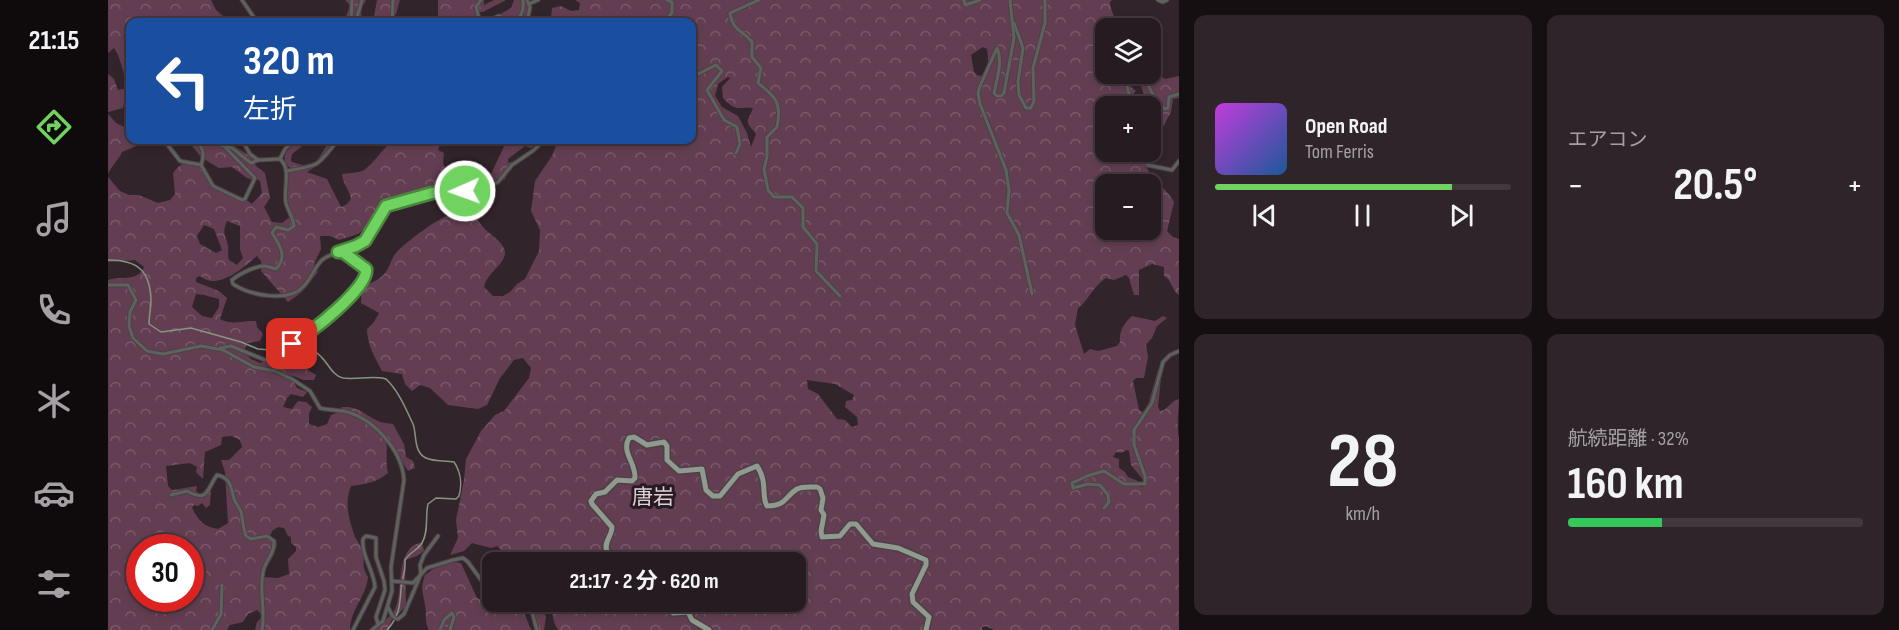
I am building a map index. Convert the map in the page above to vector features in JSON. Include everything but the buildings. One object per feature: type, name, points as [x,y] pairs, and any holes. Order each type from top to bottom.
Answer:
[{"type":"main road","points":[[607,552],[606,545],[612,527],[591,501],[596,494],[605,492],[617,480],[632,481],[636,478],[626,450],[629,438],[634,437],[647,445],[664,442],[667,460],[679,471],[702,469],[706,489],[713,496],[720,496],[741,472],[757,466],[763,477],[767,506],[775,506],[788,499],[796,489],[814,486],[820,489],[824,519],[822,537],[840,536],[850,524],[856,524],[873,544],[898,548],[926,560],[926,565],[912,594],[913,602],[929,617],[926,630]]},
{"type":"main road","points":[[672,612],[688,612],[692,620],[709,630]]},
{"type":"street","points":[[242,0],[254,18]]},
{"type":"street","points":[[351,18],[352,0]]},
{"type":"street","points":[[357,18],[362,0]]},
{"type":"street","points":[[392,18],[393,0]]},
{"type":"street","points":[[479,18],[476,8],[481,0]]},
{"type":"street","points":[[526,1],[538,0]]},
{"type":"street","points":[[667,0],[672,2],[672,13],[668,18]]},
{"type":"street","points":[[759,0],[735,9],[730,16],[736,31],[747,36],[752,42],[752,57],[761,69],[758,83],[777,100],[778,124],[768,135],[766,141],[767,157],[764,169],[768,190],[774,197],[792,197],[802,208],[802,227],[817,244],[816,271],[840,296]]},
{"type":"street","points":[[964,0],[965,4],[980,0]]},
{"type":"street","points":[[1010,0],[1013,22],[1012,56],[1004,93],[1001,96],[994,93],[1000,55],[997,48],[978,93],[983,115],[1006,170],[1009,190],[1007,213],[1019,235],[1032,294]]},
{"type":"street","points":[[1013,22],[1023,48],[1018,73],[1019,95],[1026,108],[1031,108],[1034,101],[1034,68],[1045,23],[1045,0]]},
{"type":"street","points":[[1158,0],[1163,2],[1167,0]]},
{"type":"street","points":[[519,18],[526,1]]},
{"type":"street","points":[[526,1],[527,18]]},
{"type":"street","points":[[696,75],[716,65],[722,71],[708,90],[724,120],[737,127],[740,144],[736,153]]},
{"type":"street","points":[[1148,84],[1164,109],[1168,108],[1169,97],[1179,94]]},
{"type":"street","points":[[167,144],[180,161],[201,165],[213,186],[242,200],[245,199],[255,178],[224,146]]},
{"type":"street","points":[[199,144],[204,157],[201,165]]},
{"type":"street","points":[[220,144],[232,148],[251,163],[258,160],[280,159],[284,162],[286,200],[294,226],[291,230],[276,227],[272,233],[282,249],[281,264],[276,269],[265,266],[232,280],[233,284],[253,292],[283,295],[291,294],[303,287],[323,260],[365,241],[386,206],[432,193],[487,188],[498,182],[512,165],[540,144]]},
{"type":"street","points":[[244,144],[250,154],[258,160]]},
{"type":"street","points":[[280,159],[291,144]]},
{"type":"street","points":[[286,171],[315,166],[335,144]]},
{"type":"street","points":[[1147,162],[1148,165],[1172,170],[1179,161]]},
{"type":"street","points":[[108,285],[128,285],[136,300],[130,312],[129,326],[133,338],[147,351],[163,354],[201,346],[217,348],[231,346],[270,360],[283,354],[292,344],[313,331],[351,295],[368,272],[343,252],[338,252]]},
{"type":"street","points":[[217,348],[254,366],[283,374],[310,391],[320,408],[343,411],[382,432],[400,460],[405,480],[391,567],[392,591],[382,621],[372,630]]},
{"type":"street","points":[[1104,508],[1109,502],[1100,485],[1088,484],[1073,488],[1072,483],[1104,471],[1124,484],[1145,484],[1145,476],[1134,445],[1134,430],[1152,403],[1163,362],[1170,355],[1179,351]]},
{"type":"street","points":[[171,495],[187,491],[196,496],[204,495],[207,494],[217,475],[227,479],[233,487],[246,536],[251,539],[267,536],[274,541],[273,554],[263,572],[261,597],[265,619],[262,630]]},
{"type":"street","points":[[353,630],[375,587],[362,545],[366,536],[376,538],[376,557],[384,581],[385,590],[376,617],[378,624]]},
{"type":"street","points":[[388,608],[392,617],[398,619],[401,617],[421,574],[420,565],[438,536]]},
{"type":"street","points":[[393,581],[409,584],[434,566],[463,558],[482,581]]},
{"type":"street","points":[[212,630],[221,614],[222,585]]},
{"type":"street","points":[[532,612],[537,630]]},
{"type":"street","points":[[440,630],[444,620],[452,613],[454,617],[450,630]]},
{"type":"green space","points":[[108,0],[211,0],[216,10],[225,18],[126,18],[126,81],[114,48],[108,53]]},
{"type":"green space","points":[[345,0],[366,0],[361,9],[362,18],[332,18],[346,17],[350,5]]},
{"type":"green space","points":[[377,0],[400,0],[394,18],[374,18]]},
{"type":"green space","points":[[438,0],[484,0],[484,5],[494,0],[506,0],[483,12],[476,12],[477,18],[438,17]]},
{"type":"green space","points":[[514,0],[528,0],[528,10],[525,18],[494,18],[511,8]]},
{"type":"green space","points":[[575,0],[1112,0],[1110,5],[1114,18],[1095,18],[1095,84],[1128,84],[1136,91],[1132,96],[1095,96],[1095,162],[1144,162],[1151,174],[1095,174],[1095,240],[1161,240],[1161,186],[1174,202],[1167,231],[1179,239],[1179,295],[1164,276],[1164,267],[1152,264],[1139,270],[1139,295],[1134,295],[1126,275],[1114,280],[1106,278],[1102,281],[1078,308],[1075,325],[1084,354],[1090,349],[1098,351],[1117,346],[1123,328],[1132,316],[1155,321],[1163,316],[1167,318],[1157,326],[1152,338],[1146,344],[1148,357],[1144,378],[1136,378],[1133,381],[1139,410],[1143,412],[1147,409],[1158,370],[1162,368],[1158,407],[1160,411],[1179,399],[1179,630],[994,630],[986,626],[982,627],[982,630],[558,630],[552,612],[806,612],[806,552],[503,552],[497,546],[491,548],[472,543],[464,551],[450,555],[458,538],[456,520],[466,459],[481,431],[495,415],[504,411],[529,378],[531,368],[523,358],[514,360],[500,378],[487,405],[478,409],[448,405],[430,388],[420,385],[412,391],[405,384],[402,374],[382,371],[377,361],[370,345],[367,329],[379,313],[361,303],[363,290],[385,273],[396,253],[415,236],[446,216],[455,212],[471,211],[481,225],[504,247],[504,258],[488,277],[484,287],[493,296],[503,296],[525,279],[539,251],[540,230],[531,211],[535,181],[552,156],[556,144],[696,144],[696,18],[551,18],[552,8],[561,6],[571,11],[579,10],[580,3]],"holes":[[[983,47],[987,49],[989,66],[981,76],[977,75],[974,72],[971,55]],[[730,78],[722,87],[723,98],[734,107],[753,108],[748,121],[756,134],[751,147],[738,116],[722,107],[715,96],[718,84]],[[807,380],[835,384],[854,395],[852,400],[846,401],[845,407],[857,417],[858,425],[852,427],[845,420],[837,419],[818,394],[808,389]],[[1127,450],[1131,465],[1145,482],[1143,487],[1139,486],[1138,481],[1128,477],[1119,468],[1119,459],[1113,457],[1116,452],[1121,453]]]},
{"type":"green space","points":[[108,74],[114,79],[118,90],[126,88],[123,108],[108,112]]},
{"type":"green space","points":[[1161,76],[1165,79],[1179,76],[1179,98],[1173,99],[1171,112],[1163,127],[1161,127],[1161,96],[1144,96],[1141,84],[1161,84]]},
{"type":"green space","points":[[108,114],[116,123],[126,128],[126,144],[139,144],[122,152],[108,174]]},
{"type":"green space","points":[[190,144],[231,144],[252,157],[256,166],[265,173],[270,198],[264,207],[272,222],[282,223],[290,217],[284,198],[290,168],[284,163],[286,152],[294,144],[305,144],[292,154],[292,162],[310,167],[317,161],[328,144],[333,144],[319,164],[307,172],[327,179],[341,207],[351,199],[342,174],[362,171],[389,144],[428,146],[440,144],[438,150],[444,153],[443,162],[446,171],[451,174],[460,174],[475,168],[491,174],[505,144],[536,144],[531,148],[525,146],[508,159],[508,163],[517,160],[509,168],[505,179],[487,188],[469,191],[429,189],[390,197],[381,203],[366,228],[358,234],[339,240],[330,236],[320,236],[321,249],[314,264],[318,272],[302,292],[288,302],[261,271],[261,261],[257,256],[238,272],[222,279],[215,281],[200,276],[196,278],[196,282],[219,291],[227,298],[220,319],[233,322],[256,321],[257,327],[263,334],[260,341],[247,343],[244,352],[251,359],[260,363],[279,356],[316,375],[314,380],[304,380],[290,375],[297,388],[307,392],[303,397],[291,394],[283,407],[292,409],[298,401],[306,402],[312,407],[309,424],[318,427],[327,424],[331,415],[342,411],[341,407],[357,409],[380,422],[393,424],[404,444],[406,457],[413,461],[415,468],[408,471],[386,436],[388,473],[375,481],[351,486],[348,499],[349,518],[363,554],[364,569],[368,577],[350,630],[255,630],[257,622],[263,616],[257,610],[248,614],[243,622],[230,625],[227,630],[108,630],[108,280],[133,277],[144,267],[135,260],[108,262],[108,177],[120,191],[129,195],[139,195],[158,203],[170,200],[175,194],[173,173],[184,163],[198,162],[213,187],[252,204],[262,193],[260,181],[254,177],[253,180],[247,178],[232,167],[219,168],[202,158]],"holes":[[[227,221],[240,226],[240,249],[243,258],[237,265],[229,260],[224,233]],[[204,225],[214,229],[222,250],[216,253],[200,244],[197,236]],[[196,294],[219,299],[219,307],[212,318],[202,316],[192,307]],[[232,436],[240,440],[242,447],[229,460],[221,460],[225,472],[228,523],[218,529],[209,527],[202,522],[192,508],[202,503],[206,508],[210,505],[211,487],[209,485],[201,495],[196,491],[197,486],[172,490],[168,486],[166,466],[190,463],[197,467],[196,472],[203,479],[205,452],[221,445],[222,437]],[[278,527],[284,528],[291,537],[291,543],[296,547],[296,551],[288,559],[289,574],[278,578],[264,577],[277,543],[270,536],[272,531]]]},
{"type":"green space","points":[[422,542],[424,551],[405,560],[406,606],[391,621],[389,630],[374,630],[395,609],[403,561],[413,546]]},
{"type":"green space","points":[[453,562],[461,563],[477,598],[482,601],[482,612],[524,612],[531,630],[429,630],[422,590],[425,575],[433,569]]},
{"type":"green space","points":[[533,612],[544,612],[546,617],[544,630],[538,630]]},
{"type":"waterway","points":[[108,260],[127,262],[145,274],[151,300],[149,324],[161,332],[191,328],[258,349],[282,351]]},
{"type":"waterway","points":[[287,352],[305,350],[315,352],[323,358],[335,374],[343,378],[386,379],[408,412],[419,452],[432,460],[454,462],[458,470],[461,483],[459,496],[456,499],[436,498],[428,504],[424,538],[405,560],[398,611],[387,630]]},
{"type":"district","name":"唐岩","points":[[653,497]]},
{"type":"route","points":[[292,344],[313,331],[338,309],[366,276],[368,272],[366,269],[343,252],[338,252],[362,244],[370,235],[386,206],[432,193],[465,191]]}]
